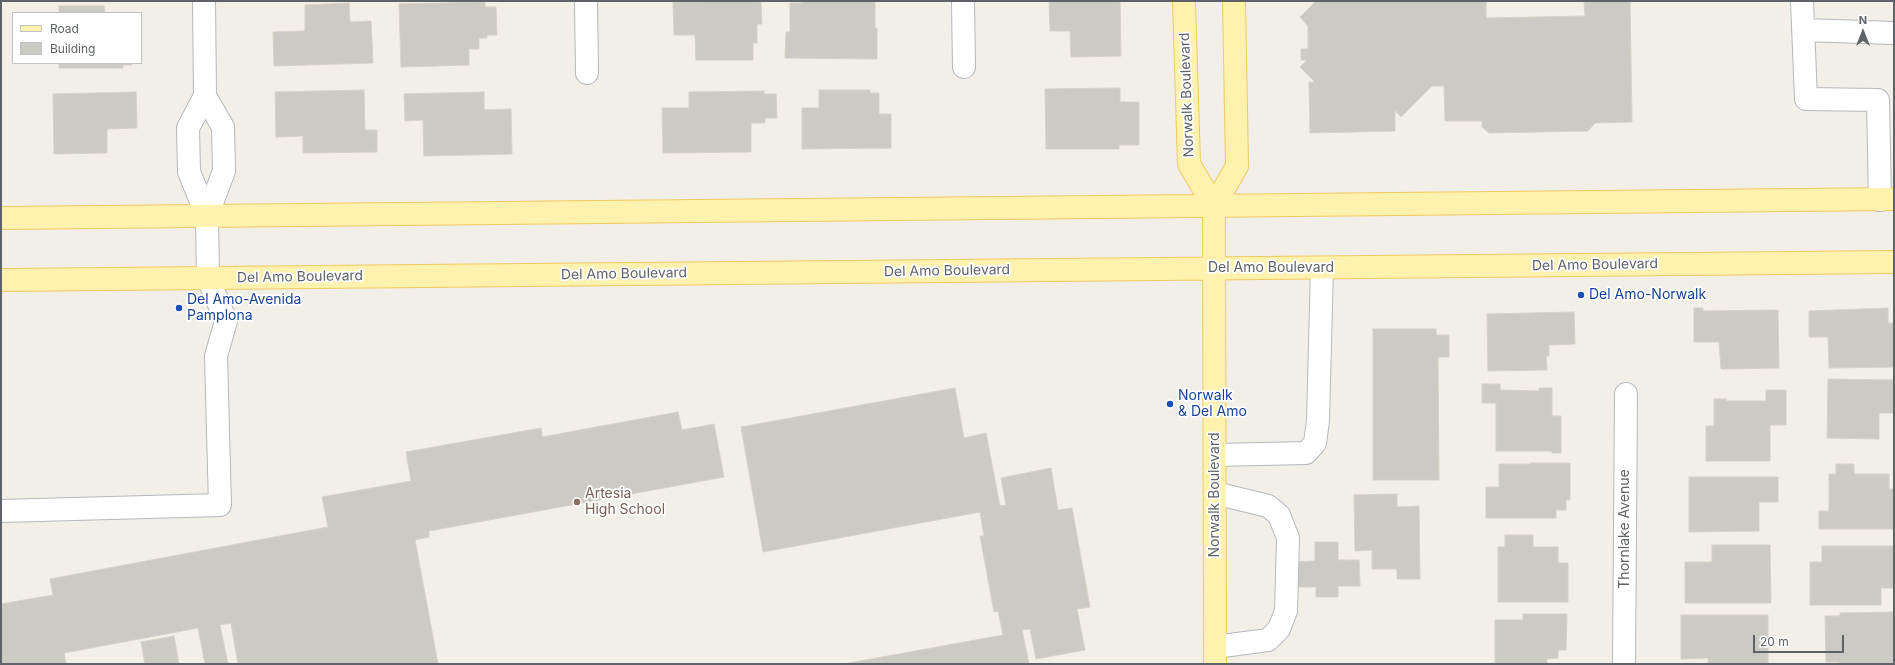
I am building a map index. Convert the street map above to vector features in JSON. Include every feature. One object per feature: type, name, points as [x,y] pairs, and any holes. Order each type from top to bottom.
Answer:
[{"type":"main road","name":"Norwalk Boulevard","points":[[1184,1],[1189,164],[1214,206]]},
{"type":"main road","name":"Norwalk Boulevard","points":[[1215,655],[1214,206],[1237,166],[1234,1]]},
{"type":"main road","points":[[1,218],[1887,200]]},
{"type":"main road","name":"Del Amo Boulevard","points":[[1,280],[1894,262]]},
{"type":"street","points":[[1,511],[220,506],[216,356],[226,321],[208,278],[207,216],[189,172],[188,128],[205,96],[204,1]]},
{"type":"street","points":[[586,1],[587,73]]},
{"type":"street","points":[[963,1],[964,67]]},
{"type":"street","points":[[1802,1],[1806,99],[1886,100],[1887,200]]},
{"type":"street","points":[[1803,30],[1894,33]]},
{"type":"street","points":[[205,96],[223,127],[224,171],[207,216]]},
{"type":"street","points":[[1215,455],[1306,453],[1315,443],[1318,421],[1322,268]]},
{"type":"street","name":"Thornlake Avenue","points":[[1624,664],[1626,394]]},
{"type":"street","points":[[1215,493],[1268,506],[1279,515],[1288,538],[1286,611],[1279,629],[1268,640],[1215,655]]},
{"type":"building","points":[[802,1],[875,1],[877,59],[785,58],[786,32],[790,32],[790,3],[802,3]]},
{"type":"building","points":[[1049,1],[1120,1],[1121,56],[1071,57],[1070,31],[1050,31]]},
{"type":"building","points":[[1316,1],[1486,1],[1486,18],[1585,16],[1584,1],[1630,1],[1632,122],[1595,123],[1588,131],[1489,133],[1482,127],[1482,121],[1445,121],[1444,86],[1432,86],[1401,117],[1395,110],[1395,131],[1310,133],[1309,82],[1315,82],[1300,67],[1307,60],[1301,60],[1301,49],[1308,49],[1308,26],[1300,17]]},
{"type":"building","points":[[485,2],[485,7],[496,7],[497,35],[487,35],[487,38],[479,38],[479,49],[469,49],[469,65],[401,67],[399,4]]},
{"type":"building","points":[[673,2],[761,2],[762,24],[757,24],[757,43],[753,43],[753,60],[696,60],[695,35],[674,35]]},
{"type":"building","points":[[349,3],[350,22],[371,21],[373,63],[274,66],[273,32],[305,31],[305,5]]},
{"type":"building","points":[[59,6],[104,6],[105,12],[59,12]]},
{"type":"building","points":[[59,64],[132,64],[123,65],[123,68],[59,68]]},
{"type":"building","points":[[1120,88],[1120,102],[1139,102],[1139,145],[1119,145],[1119,149],[1046,149],[1045,89]]},
{"type":"building","points":[[364,90],[365,130],[377,130],[377,152],[303,153],[303,136],[276,137],[275,92]]},
{"type":"building","points":[[819,90],[870,90],[870,93],[879,93],[879,114],[891,114],[891,148],[802,149],[802,108],[819,108]]},
{"type":"building","points":[[764,91],[764,94],[776,94],[777,118],[765,118],[765,123],[751,123],[751,152],[663,153],[662,108],[689,108],[689,92]]},
{"type":"building","points":[[136,92],[137,128],[107,129],[107,153],[54,154],[53,94]]},
{"type":"building","points":[[484,92],[484,110],[511,109],[512,154],[424,156],[423,120],[405,121],[404,94]]},
{"type":"building","points":[[1694,308],[1703,308],[1703,311],[1778,310],[1779,368],[1721,369],[1719,342],[1694,342]]},
{"type":"building","points":[[1888,308],[1888,323],[1894,323],[1894,367],[1829,368],[1828,337],[1809,337],[1809,311]]},
{"type":"building","points":[[1574,312],[1575,344],[1549,345],[1549,356],[1546,356],[1547,370],[1488,371],[1487,314]]},
{"type":"building","points":[[1373,329],[1436,329],[1436,335],[1449,335],[1449,357],[1438,357],[1439,480],[1373,480]]},
{"type":"building","points":[[1828,379],[1894,380],[1893,413],[1879,413],[1879,439],[1827,438]]},
{"type":"building","points":[[1482,384],[1500,384],[1500,390],[1539,391],[1539,388],[1552,388],[1552,416],[1561,416],[1561,453],[1552,453],[1552,451],[1496,451],[1496,403],[1482,403]]},
{"type":"building","points":[[955,388],[964,438],[986,433],[1000,506],[1006,505],[1001,478],[1051,468],[1058,510],[1072,508],[1090,607],[1077,609],[1085,650],[1036,659],[1030,629],[1022,630],[1029,664],[844,664],[1003,635],[998,611],[994,612],[980,536],[984,536],[980,512],[763,552],[741,427]]},
{"type":"building","points":[[1766,390],[1786,390],[1786,425],[1770,425],[1770,461],[1706,461],[1706,426],[1714,426],[1714,399],[1726,399],[1726,401],[1766,401]]},
{"type":"building","points":[[678,412],[682,430],[714,424],[724,477],[429,531],[429,537],[415,540],[438,664],[238,664],[231,623],[220,625],[228,664],[205,664],[198,628],[64,653],[66,664],[1,664],[1,604],[53,595],[50,579],[328,527],[322,497],[411,481],[406,452],[541,428],[542,437]]},
{"type":"building","points":[[1570,463],[1570,500],[1566,500],[1566,510],[1556,510],[1556,518],[1486,518],[1486,487],[1499,487],[1499,464]]},
{"type":"building","points":[[1836,464],[1854,464],[1854,474],[1889,474],[1889,489],[1894,489],[1894,529],[1819,529],[1819,511],[1829,511],[1829,474],[1836,474]]},
{"type":"building","points":[[1689,477],[1778,477],[1778,502],[1759,502],[1759,531],[1689,532]]},
{"type":"building","points":[[1397,494],[1397,507],[1419,506],[1420,579],[1397,579],[1397,569],[1372,569],[1372,550],[1355,551],[1354,495]]},
{"type":"building","points":[[1505,535],[1533,535],[1533,547],[1558,547],[1558,563],[1568,563],[1568,602],[1498,602],[1498,547],[1505,547]]},
{"type":"building","points":[[1315,542],[1338,542],[1338,560],[1359,560],[1360,586],[1338,586],[1338,597],[1316,597],[1316,587],[1295,587],[1295,562],[1315,561]]},
{"type":"building","points":[[1712,545],[1770,545],[1771,603],[1685,603],[1685,562],[1712,562]]},
{"type":"building","points":[[1822,546],[1894,546],[1894,588],[1881,588],[1881,605],[1810,605],[1810,562],[1822,562]]},
{"type":"building","points":[[1894,612],[1894,664],[1839,664],[1839,662],[1826,662],[1825,616],[1840,616],[1840,613]]},
{"type":"building","points":[[1523,614],[1567,614],[1566,650],[1558,650],[1558,658],[1547,659],[1547,664],[1495,664],[1495,620],[1523,620]]},
{"type":"building","points":[[1681,615],[1768,615],[1768,664],[1708,664],[1708,658],[1681,659]]},
{"type":"building","points":[[174,636],[179,664],[145,664],[141,642]]},
{"type":"place","name":"Del Amo-Norwalk","points":[[1581,295]]},
{"type":"place","name":"Del Amo-Avenida Pamplona","points":[[179,308]]},
{"type":"place","name":"Norwalk & Del Amo","points":[[1170,404]]},
{"type":"place","name":"Artesia High School","points":[[577,502]]}]
